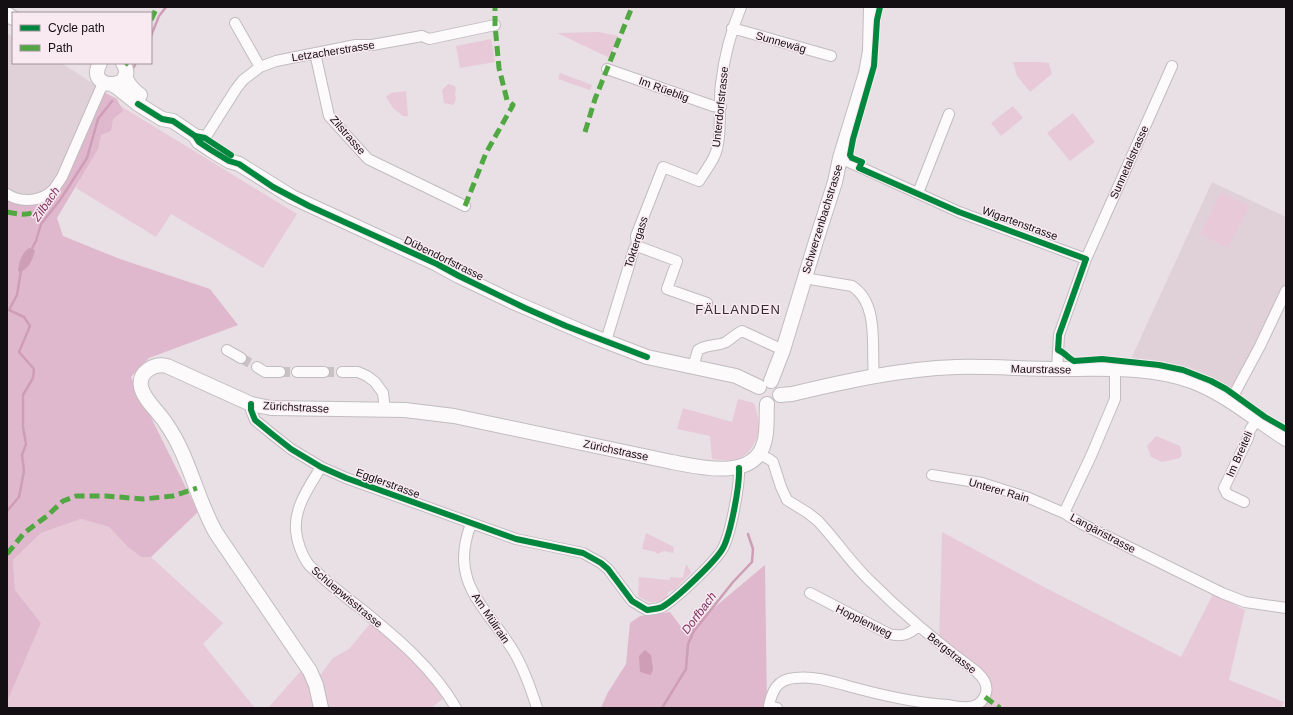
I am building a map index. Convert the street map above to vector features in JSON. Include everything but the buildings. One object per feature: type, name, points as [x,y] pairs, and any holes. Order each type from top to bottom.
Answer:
[{"type":"main road","name":"Schwerzenbachstrasse","points":[[765,384],[783,350],[804,278],[835,182],[840,158],[868,64],[870,51],[871,7]]},
{"type":"main road","points":[[96,64],[98,76],[109,84]]},
{"type":"main road","name":"Dübendorfstrasse","points":[[109,84],[122,81],[124,70]]},
{"type":"main road","name":"Dübendorfstrasse","points":[[124,70],[128,84],[133,90],[167,113],[173,121],[233,155],[239,164],[308,206],[437,264],[458,276],[566,326],[646,357],[693,366],[765,384]]},
{"type":"main road","name":"Dübendorfstrasse","points":[[109,84],[162,120],[173,121]]},
{"type":"main road","name":"Zürichstrasse","points":[[321,708],[316,685],[306,665],[231,556],[211,524],[191,471],[178,443],[146,397],[142,389],[142,380],[146,371],[150,368],[159,364],[163,365],[251,404],[281,408],[405,410],[454,416],[699,467],[724,469],[739,468]]},
{"type":"main road","name":"Maurstrasse","points":[[780,395],[792,394],[841,382],[874,376],[956,367],[1114,369],[1167,374],[1193,382],[1231,400],[1286,439]]},
{"type":"main road","points":[[765,384],[778,385],[781,392],[780,395],[775,402],[767,404],[758,396],[765,384]]},
{"type":"main road","points":[[739,468],[750,462],[759,454],[764,443],[767,404]]},
{"type":"street","name":"Unterdorfstrasse","points":[[663,167],[699,181],[714,156],[720,107],[720,85],[732,28],[741,7]]},
{"type":"street","points":[[235,23],[260,67]]},
{"type":"street","name":"Letzacherstrasse","points":[[200,137],[243,80],[260,67],[276,61],[356,45],[372,45],[422,36],[429,39],[495,25]]},
{"type":"street","name":"Sunnewäg","points":[[732,28],[831,56]]},
{"type":"street","name":"Zilstrasse","points":[[315,53],[329,116],[368,159],[465,206]]},
{"type":"street","name":"Sunnetalstrasse","points":[[1086,259],[1172,66]]},
{"type":"street","name":"Im Rüeblig","points":[[607,69],[713,106],[720,107]]},
{"type":"street","points":[[7,194],[25,201],[40,198],[53,190],[62,177],[100,90],[109,84]]},
{"type":"street","points":[[918,193],[949,114]]},
{"type":"street","name":"Wigartenstrasse","points":[[840,158],[960,212],[1086,259]]},
{"type":"street","name":"Toktergass","points":[[606,341],[634,249],[637,246],[636,236],[663,167]]},
{"type":"street","points":[[637,246],[677,261],[667,289],[707,303]]},
{"type":"street","points":[[1057,369],[1059,335],[1086,259]]},
{"type":"street","points":[[804,278],[852,286],[862,296],[870,314],[872,324],[874,344],[874,376]]},
{"type":"street","points":[[1231,400],[1260,346],[1286,291]]},
{"type":"street","points":[[693,366],[698,350],[705,346],[725,342],[735,334],[742,331],[783,350]]},
{"type":"street","points":[[227,350],[241,358]]},
{"type":"street","points":[[257,367],[265,372],[280,372]]},
{"type":"street","name":"Langäristrasse","points":[[1114,369],[1115,399],[1091,456],[1064,513],[1082,524],[1222,594],[1245,602],[1286,608]]},
{"type":"street","points":[[297,372],[324,372]]},
{"type":"street","points":[[342,372],[358,372],[376,382],[383,393],[384,410]]},
{"type":"street","name":"Egglerstrasse","points":[[251,404],[251,410],[255,420],[290,449],[321,467],[346,478],[516,540],[583,553],[608,569],[632,601],[647,610],[662,607],[674,598],[702,572],[723,548],[728,537],[740,478],[739,468]]},
{"type":"street","name":"Im Breiteli","points":[[1244,502],[1227,494],[1224,488],[1248,438],[1250,430],[1257,419]]},
{"type":"street","name":"Bergstrasse","points":[[759,454],[769,458],[773,462],[787,500],[818,521],[869,581],[918,626],[983,678],[986,684],[985,697],[980,703],[967,707],[935,704],[875,693],[816,679],[794,678],[781,682],[773,691],[772,708]]},
{"type":"street","name":"Schüepwisstrasse","points":[[321,467],[302,498],[298,510],[296,530],[301,551],[309,565],[336,589],[374,619],[432,673],[456,708]]},
{"type":"street","name":"Unterer Rain","points":[[932,475],[982,483],[1004,489],[1064,513]]},
{"type":"street","name":"Am Mülirain","points":[[471,524],[464,547],[464,560],[469,584],[474,595],[514,652],[537,708]]},
{"type":"street","name":"Hopplenweg","points":[[810,593],[889,634],[898,636],[908,634],[918,626]]},
{"type":"shaded area","points":[[599,32],[618,36],[610,58],[557,33]]},
{"type":"shaded area","points":[[7,33],[12,36],[12,64],[63,64],[97,86],[62,177],[39,198],[7,194]]},
{"type":"shaded area","points":[[491,39],[495,62],[460,68],[456,46]]},
{"type":"shaded area","points":[[1013,62],[1049,63],[1052,74],[1030,92],[1017,76]]},
{"type":"shaded area","points":[[560,73],[592,85],[590,90],[558,79]]},
{"type":"shaded area","points":[[448,84],[453,85],[456,88],[454,105],[444,103],[442,90]]},
{"type":"shaded area","points":[[100,90],[117,99],[123,111],[113,119],[111,131],[101,135],[98,149],[57,218],[63,236],[120,259],[210,289],[238,325],[149,358],[131,377],[198,512],[151,557],[141,557],[128,547],[109,527],[81,519],[41,533],[13,560],[15,590],[41,623],[7,702],[7,194],[10,196],[48,194]]},
{"type":"shaded area","points":[[406,91],[408,116],[403,116],[393,108],[386,97],[391,93]]},
{"type":"shaded area","points":[[114,102],[297,214],[263,268],[171,214],[156,237],[76,188]]},
{"type":"shaded area","points":[[1013,106],[1023,118],[1001,136],[991,123]]},
{"type":"shaded area","points":[[1073,113],[1095,142],[1070,161],[1047,133]]},
{"type":"shaded area","points":[[1212,182],[1286,217],[1286,286],[1235,386],[1229,388],[1201,374],[1181,368],[1158,363],[1130,361]]},
{"type":"shaded area","points":[[1221,192],[1250,206],[1228,248],[1200,234]]},
{"type":"shaded area","points":[[29,248],[35,250],[33,257],[26,269],[20,272],[18,271],[21,258]]},
{"type":"shaded area","points":[[738,399],[754,403],[759,424],[755,442],[749,451],[742,457],[731,460],[712,459],[710,436],[677,429],[683,408],[732,422]]},
{"type":"shaded area","points":[[1156,436],[1180,446],[1182,454],[1180,458],[1162,462],[1151,457],[1147,446]]},
{"type":"shaded area","points":[[81,519],[109,527],[128,547],[141,557],[151,557],[223,623],[203,644],[255,708],[7,708],[7,702],[41,623],[15,590],[13,560],[41,533]]},
{"type":"shaded area","points":[[942,532],[1040,585],[1181,657],[1213,594],[1245,610],[1229,680],[1284,702],[1281,708],[933,708],[967,707],[985,697],[979,678],[939,645]]},
{"type":"shaded area","points":[[646,533],[674,547],[673,553],[664,551],[657,554],[656,552],[642,549]]},
{"type":"shaded area","points":[[686,564],[691,573],[674,590],[668,592],[667,598],[649,602],[638,596],[639,577],[669,580],[671,577],[683,578]]},
{"type":"shaded area","points":[[765,565],[767,708],[601,708],[607,694],[626,664],[630,623],[640,616],[670,612],[685,632]]},
{"type":"shaded area","points":[[374,619],[448,695],[431,708],[268,708],[306,665],[313,678],[321,674],[333,658],[349,649]]},
{"type":"shaded area","points":[[645,650],[651,655],[653,669],[651,675],[640,672],[639,656]]},
{"type":"waterway","name":"Zilbach","points":[[152,34],[159,16],[166,7]]},
{"type":"waterway","name":"Zilbach","points":[[30,252],[36,241],[41,224],[60,200],[87,158],[98,119],[112,101]]},
{"type":"waterway","name":"Zilbach","points":[[7,511],[19,497],[24,471],[22,455],[26,444],[23,427],[23,395],[33,378],[34,369],[19,352],[30,326],[24,317],[9,310],[17,295],[21,271]]},
{"type":"waterway","name":"Dorfbach","points":[[662,708],[686,669],[688,644],[694,631],[733,582],[752,562],[753,549],[748,534]]},
{"type":"tunnel","points":[[241,358],[257,367]]},
{"type":"tunnel","points":[[280,372],[297,372]]},
{"type":"tunnel","points":[[324,372],[342,372]]},
{"type":"marked path","points":[[152,18],[157,7]]},
{"type":"marked path","points":[[465,206],[486,153],[513,105],[507,100],[499,68],[495,7]]},
{"type":"marked path","points":[[585,132],[595,99],[632,7]]},
{"type":"marked path","points":[[7,212],[22,214],[33,213],[38,211],[54,197]]},
{"type":"marked path","points":[[7,554],[24,533],[47,516],[63,501],[76,496],[106,496],[143,499],[173,496],[197,488]]},
{"type":"marked path","points":[[985,697],[1000,708]]},
{"type":"cycle path","points":[[880,7],[877,20],[874,66],[853,139],[850,155],[852,158],[862,162],[859,168],[959,212],[1086,259],[1059,335],[1058,350],[1072,360],[1102,359],[1159,365],[1183,370],[1211,381],[1226,389],[1265,417],[1286,429]]},
{"type":"cycle path","points":[[138,104],[162,119],[173,121],[195,136],[205,138],[231,155]]},
{"type":"cycle path","points":[[195,136],[199,142],[211,150],[229,161],[239,164],[273,187],[309,206],[437,264],[525,308],[566,326],[647,357]]},
{"type":"cycle path","points":[[251,404],[251,410],[255,420],[291,449],[321,467],[346,478],[516,539],[583,553],[601,563],[608,569],[632,601],[647,610],[662,607],[676,597],[704,571],[723,548],[729,531],[734,508],[739,468]]},
{"type":"district","name":"FÄLLANDEN","points":[[738,309]]}]
